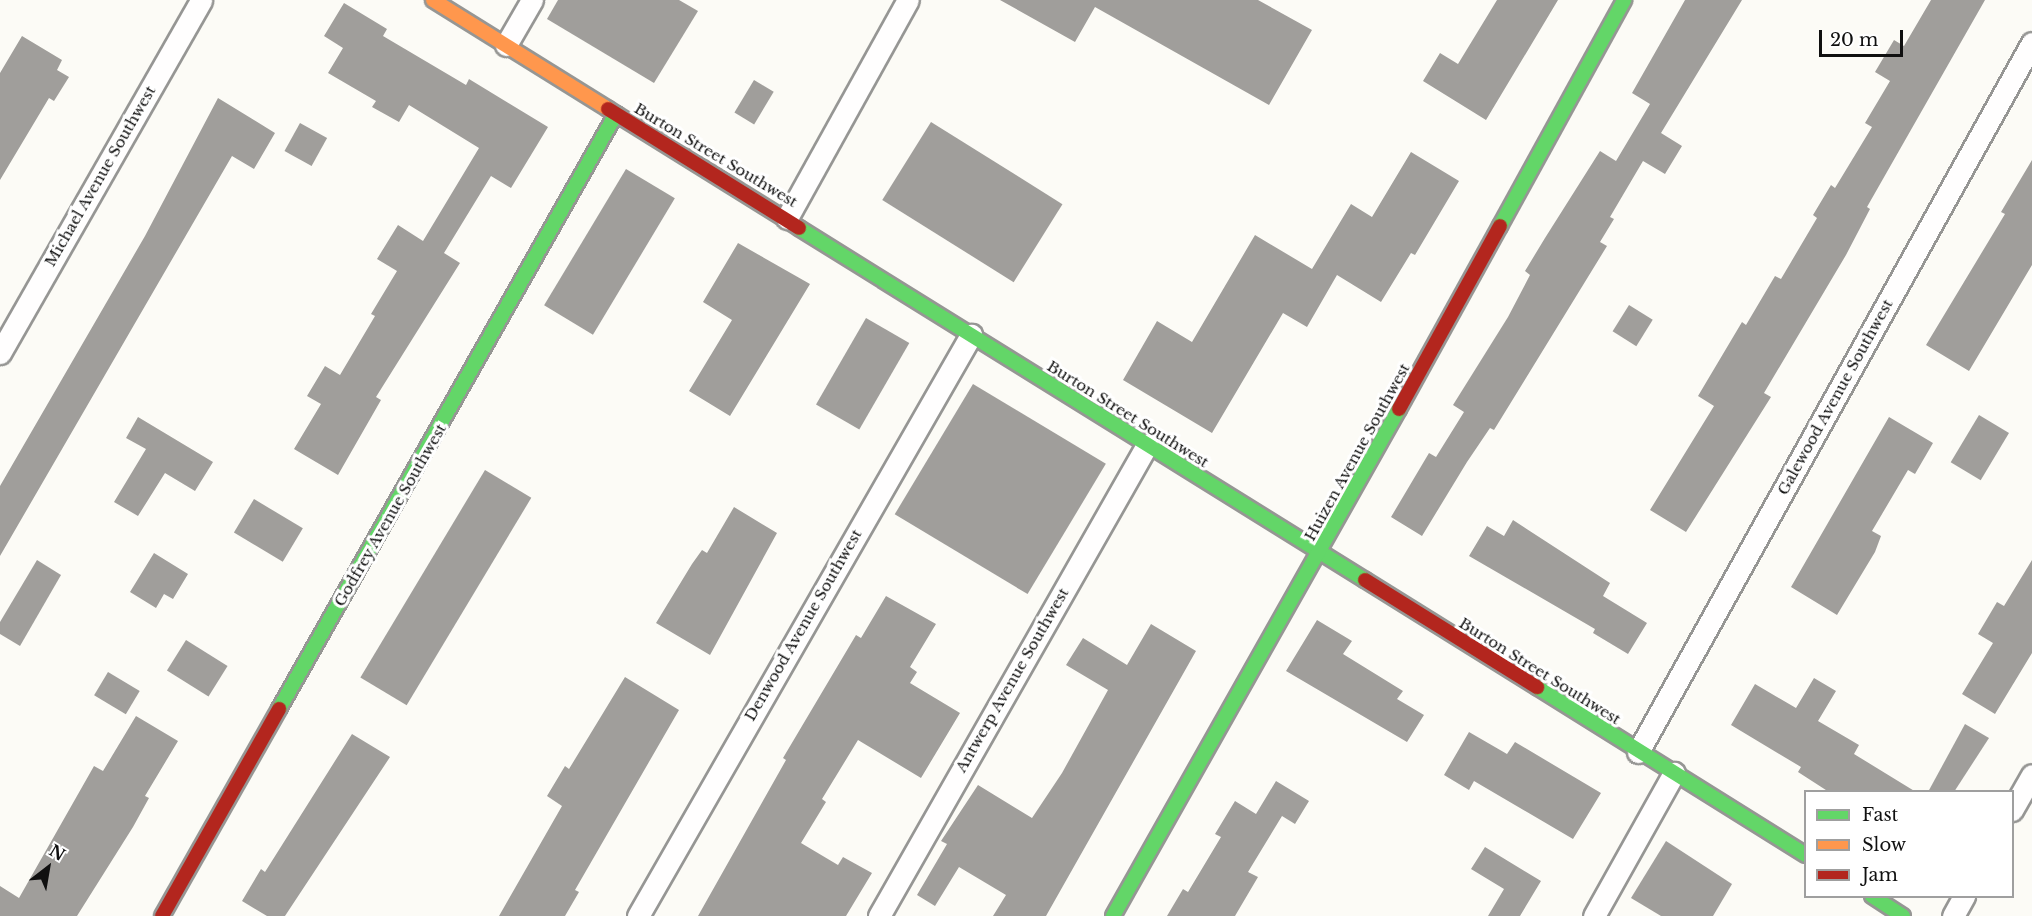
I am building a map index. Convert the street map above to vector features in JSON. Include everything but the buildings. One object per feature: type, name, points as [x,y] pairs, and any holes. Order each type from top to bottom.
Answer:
[{"type":"street","name":"Michael Avenue Southwest","points":[[0,352],[201,0]]},
{"type":"street","name":"Burton Street Southwest","points":[[433,0],[787,218],[1804,854]]},
{"type":"street","points":[[506,45],[532,0]]},
{"type":"street","points":[[787,218],[908,0]]},
{"type":"street","name":"Huizen Avenue Southwest","points":[[1113,916],[1320,553],[1624,0]]},
{"type":"street","name":"Galewood Avenue Southwest","points":[[1638,752],[2032,43]]},
{"type":"street","name":"Godfrey Avenue Southwest","points":[[162,916],[616,114]]},
{"type":"street","name":"Denwood Avenue Southwest","points":[[638,916],[971,335]]},
{"type":"street","name":"Antwerp Avenue Southwest","points":[[879,916],[1147,445]]},
{"type":"street","points":[[1594,916],[1674,773]]},
{"type":"street","points":[[2014,808],[2032,775]]},
{"type":"street","points":[[1874,898],[1903,916]]},
{"type":"street","points":[[1953,916],[1963,898]]},
{"type":"traffic: fast","points":[[1500,226],[1624,0]]},
{"type":"traffic: fast","points":[[279,709],[616,114]]},
{"type":"traffic: fast","points":[[799,228],[1365,580]]},
{"type":"traffic: fast","points":[[1113,916],[1399,409]]},
{"type":"traffic: fast","points":[[1537,687],[1804,854]]},
{"type":"traffic: fast","points":[[1875,898],[1903,916]]},
{"type":"traffic: slow","points":[[433,0],[608,109]]},
{"type":"traffic: jam","points":[[608,109],[799,228]]},
{"type":"traffic: jam","points":[[1399,409],[1500,226]]},
{"type":"traffic: jam","points":[[1365,580],[1537,687]]},
{"type":"traffic: jam","points":[[162,916],[279,709]]}]
